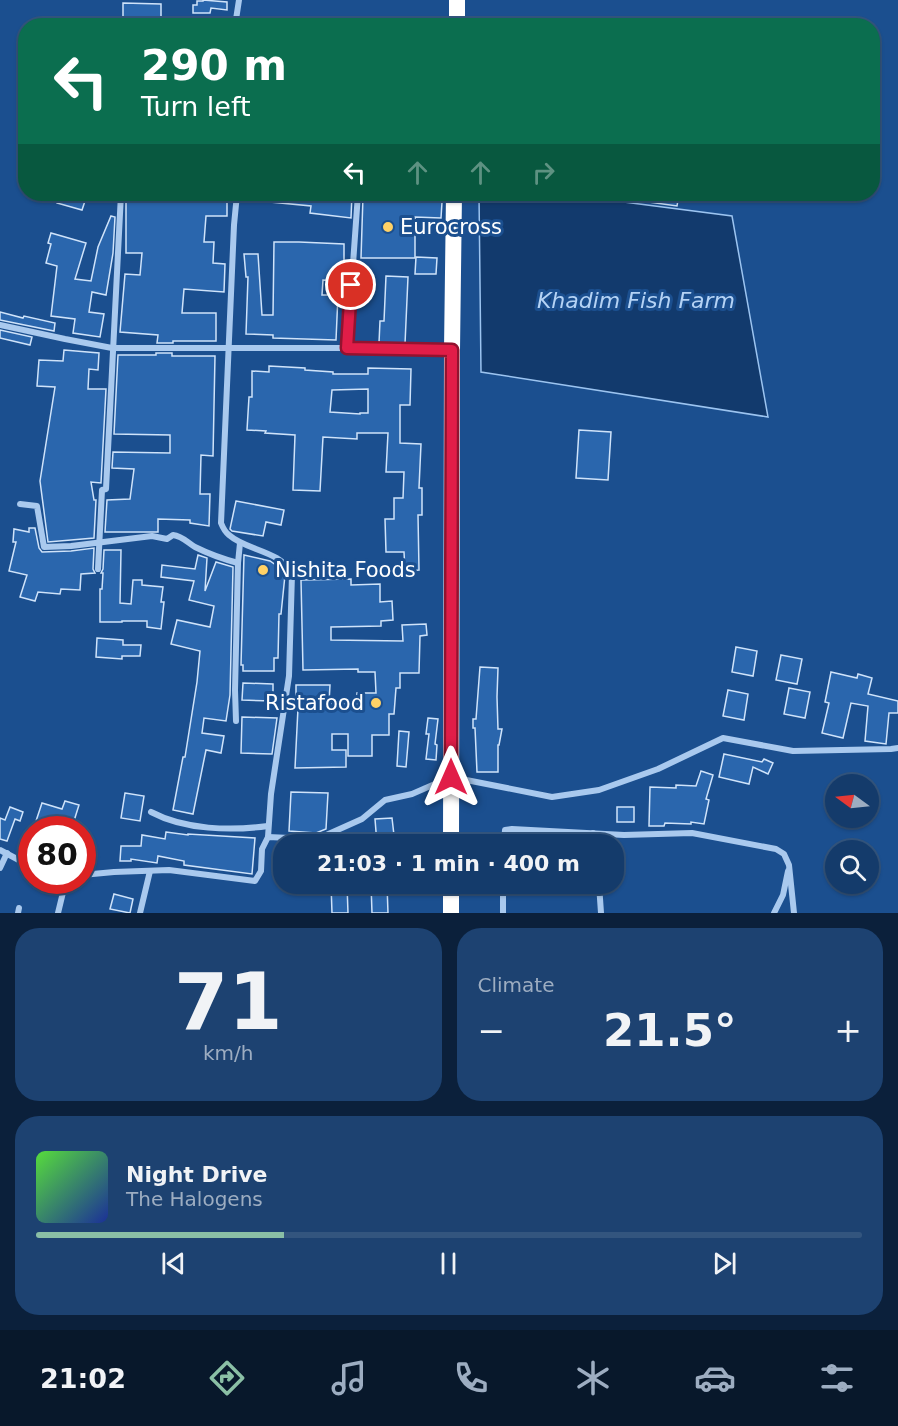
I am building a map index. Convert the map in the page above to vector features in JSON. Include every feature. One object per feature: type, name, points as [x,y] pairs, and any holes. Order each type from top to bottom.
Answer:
[{"type":"highway","points":[[457,0],[457,18]]},
{"type":"highway","points":[[451,834],[454,201]]},
{"type":"highway","points":[[451,894],[451,913]]},
{"type":"street","points":[[236,18],[239,0]]},
{"type":"street","points":[[98,569],[102,490],[106,489],[121,201]]},
{"type":"street","points":[[96,874],[168,870],[255,881],[261,871],[262,849],[268,837],[271,794],[289,676],[292,574],[289,568],[274,556],[240,543],[226,534],[221,523],[236,201]]},
{"type":"street","points":[[347,348],[358,201]]},
{"type":"street","points":[[0,325],[112,348],[452,350]]},
{"type":"street","points":[[20,504],[37,506],[44,547],[152,536],[167,539],[173,535],[181,536],[185,541],[211,555],[238,563]]},
{"type":"street","points":[[236,721],[240,543]]},
{"type":"street","points":[[268,837],[312,839],[324,836],[362,819],[385,800],[412,794],[451,777],[552,797],[599,790],[658,769],[723,738],[793,751],[898,748]]},
{"type":"street","points":[[152,812],[166,820],[219,829],[268,826]]},
{"type":"street","points":[[505,834],[505,830],[512,829],[624,835],[692,833],[776,849],[784,854],[789,865],[794,913]]},
{"type":"street","points":[[0,850],[18,859]]},
{"type":"street","points":[[0,868],[7,853]]},
{"type":"street","points":[[774,913],[783,895],[789,865]]},
{"type":"street","points":[[140,913],[150,871]]},
{"type":"street","points":[[58,913],[63,894]]},
{"type":"street","points":[[503,894],[503,913]]},
{"type":"street","points":[[600,894],[601,913]]},
{"type":"water","name":"Khadim Fish Farm","points":[[479,201],[616,201],[732,216],[768,417],[481,372]]},
{"type":"building","points":[[203,0],[227,2],[227,10],[211,8],[210,13],[193,13],[193,5]]},
{"type":"building","points":[[123,3],[161,4],[161,18],[123,18]]},
{"type":"building","points":[[57,201],[85,201],[82,210],[57,203]]},
{"type":"building","points":[[126,201],[227,202],[227,216],[206,216],[204,242],[214,242],[213,263],[225,264],[224,292],[184,289],[182,313],[216,313],[216,341],[157,343],[158,335],[120,332],[125,274],[140,275],[142,253],[126,253]]},
{"type":"building","points":[[260,201],[352,201],[351,218],[310,213],[311,206]]},
{"type":"building","name":"Eurocross","points":[[363,201],[442,202],[441,218],[415,217],[415,258],[361,258]]},
{"type":"building","points":[[641,201],[678,201],[677,206]]},
{"type":"building","points":[[111,216],[115,217],[113,253],[106,295],[92,292],[89,312],[104,314],[100,337],[73,333],[75,319],[51,316],[57,266],[46,263],[51,244],[48,243],[51,233],[86,243],[75,279],[91,281],[98,247]]},
{"type":"building","points":[[274,242],[344,244],[344,267],[347,268],[347,281],[323,280],[322,295],[338,295],[336,340],[273,338],[273,335],[246,334],[248,277],[246,277],[244,254],[258,254],[262,315],[273,315]]},
{"type":"building","points":[[416,257],[437,258],[436,274],[415,274]]},
{"type":"building","points":[[386,276],[408,277],[405,344],[379,343],[380,321],[384,321]]},
{"type":"building","points":[[0,312],[55,323],[54,331],[0,320]]},
{"type":"building","points":[[0,330],[32,337],[30,345],[0,338]]},
{"type":"building","points":[[64,350],[99,353],[98,370],[89,369],[88,389],[106,389],[101,483],[91,482],[94,500],[96,500],[94,538],[48,542],[40,481],[55,387],[37,386],[39,360],[63,361]]},
{"type":"building","points":[[156,353],[172,353],[172,356],[215,356],[213,456],[201,455],[200,494],[210,494],[209,526],[190,523],[190,520],[158,519],[158,532],[105,532],[107,500],[130,499],[134,469],[112,468],[113,452],[170,453],[170,435],[114,434],[118,355],[156,355]]},
{"type":"building","points":[[269,366],[305,368],[305,370],[333,372],[333,374],[368,374],[368,368],[411,369],[410,405],[400,405],[400,443],[421,444],[419,488],[422,488],[422,515],[418,515],[419,570],[405,571],[404,552],[386,552],[385,519],[394,519],[394,498],[403,498],[404,472],[386,472],[388,433],[357,433],[357,439],[323,437],[320,491],[293,490],[295,435],[247,430],[249,397],[252,397],[252,371],[269,372]],"holes":[[[368,389],[368,413],[330,412],[332,390]]]},
{"type":"building","points":[[579,430],[611,432],[608,480],[576,478]]},
{"type":"building","points":[[236,501],[284,510],[281,525],[266,522],[263,536],[232,531],[230,529]]},
{"type":"building","points":[[29,528],[35,528],[42,552],[94,548],[93,569],[95,573],[81,574],[80,590],[61,589],[60,594],[38,592],[35,601],[20,597],[27,575],[9,571],[16,542],[13,542],[14,529],[29,532]]},
{"type":"building","points":[[104,550],[121,550],[120,603],[131,604],[133,580],[142,580],[142,585],[163,587],[161,629],[147,627],[147,621],[100,622],[100,589],[102,589],[103,573],[101,573]]},
{"type":"building","points":[[198,555],[207,558],[205,591],[216,562],[233,567],[230,695],[226,721],[204,718],[202,733],[224,736],[221,753],[206,750],[193,814],[173,810],[183,757],[185,757],[200,651],[171,644],[177,620],[210,627],[214,606],[189,600],[194,581],[161,577],[162,565],[195,569]]},
{"type":"building","points":[[244,555],[270,561],[285,575],[281,614],[279,614],[278,658],[274,658],[274,671],[243,671],[243,665],[241,665]]},
{"type":"building","points":[[351,579],[351,585],[380,584],[380,602],[392,601],[393,620],[381,621],[381,626],[331,627],[331,640],[403,641],[402,625],[426,624],[427,635],[420,636],[419,673],[400,673],[400,688],[396,688],[394,714],[389,714],[389,735],[372,735],[372,756],[348,756],[348,734],[332,734],[332,750],[346,750],[346,767],[295,768],[298,708],[296,708],[296,685],[330,685],[329,703],[357,704],[357,693],[376,693],[375,672],[358,672],[358,669],[303,670],[301,580]]},
{"type":"building","points":[[97,638],[123,640],[123,645],[141,645],[140,656],[122,656],[122,659],[96,657]]},
{"type":"building","points":[[736,647],[757,651],[753,676],[732,672]]},
{"type":"building","points":[[781,655],[802,659],[797,684],[776,680]]},
{"type":"building","points":[[480,667],[498,668],[498,729],[502,729],[498,745],[498,772],[477,772],[473,719],[476,719]]},
{"type":"building","points":[[831,672],[857,678],[858,674],[872,678],[868,694],[898,701],[898,713],[889,713],[886,744],[865,741],[868,706],[851,703],[843,738],[822,733],[829,703],[825,702]]},
{"type":"building","points":[[243,683],[273,684],[273,701],[242,700]]},
{"type":"building","points":[[789,688],[810,692],[805,718],[784,714]]},
{"type":"building","points":[[728,690],[748,694],[744,720],[723,716]]},
{"type":"building","points":[[242,717],[277,718],[272,754],[241,753]]},
{"type":"building","points":[[428,718],[438,719],[436,760],[426,759]]},
{"type":"building","points":[[399,731],[409,732],[406,767],[397,766]]},
{"type":"building","points":[[724,754],[762,762],[764,759],[773,763],[768,774],[753,767],[749,784],[719,777]]},
{"type":"building","points":[[701,771],[713,775],[706,799],[709,800],[704,824],[691,822],[691,824],[665,823],[664,826],[649,826],[650,787],[696,786]]},
{"type":"building","points":[[291,792],[328,793],[326,829],[316,833],[289,831]]},
{"type":"building","points":[[125,793],[144,796],[140,821],[121,818]]},
{"type":"building","points":[[65,801],[79,805],[76,816],[38,816],[42,803],[62,809]]},
{"type":"building","points":[[10,807],[23,812],[22,816],[18,816],[18,820],[15,819],[7,841],[0,839],[0,818],[5,820]]},
{"type":"building","points":[[617,807],[634,807],[634,822],[617,822]]},
{"type":"building","points":[[392,818],[394,834],[376,834],[375,819]]},
{"type":"building","points":[[166,832],[255,838],[252,874],[184,865],[184,861],[158,856],[157,863],[131,859],[131,861],[120,861],[121,846],[141,846],[142,835],[165,839]]},
{"type":"building","points":[[114,894],[133,899],[130,913],[110,909]]},
{"type":"building","points":[[331,894],[347,894],[348,913],[332,913]]},
{"type":"building","points":[[371,894],[387,894],[388,913],[372,913]]},
{"type":"place","name":"Eurocross","points":[[388,227]]},
{"type":"place","name":"Nishita Foods","points":[[263,570]]},
{"type":"place","name":"Ristafood","points":[[376,703]]},
{"type":"route","points":[[351,285],[347,348],[452,350],[451,777]]}]
